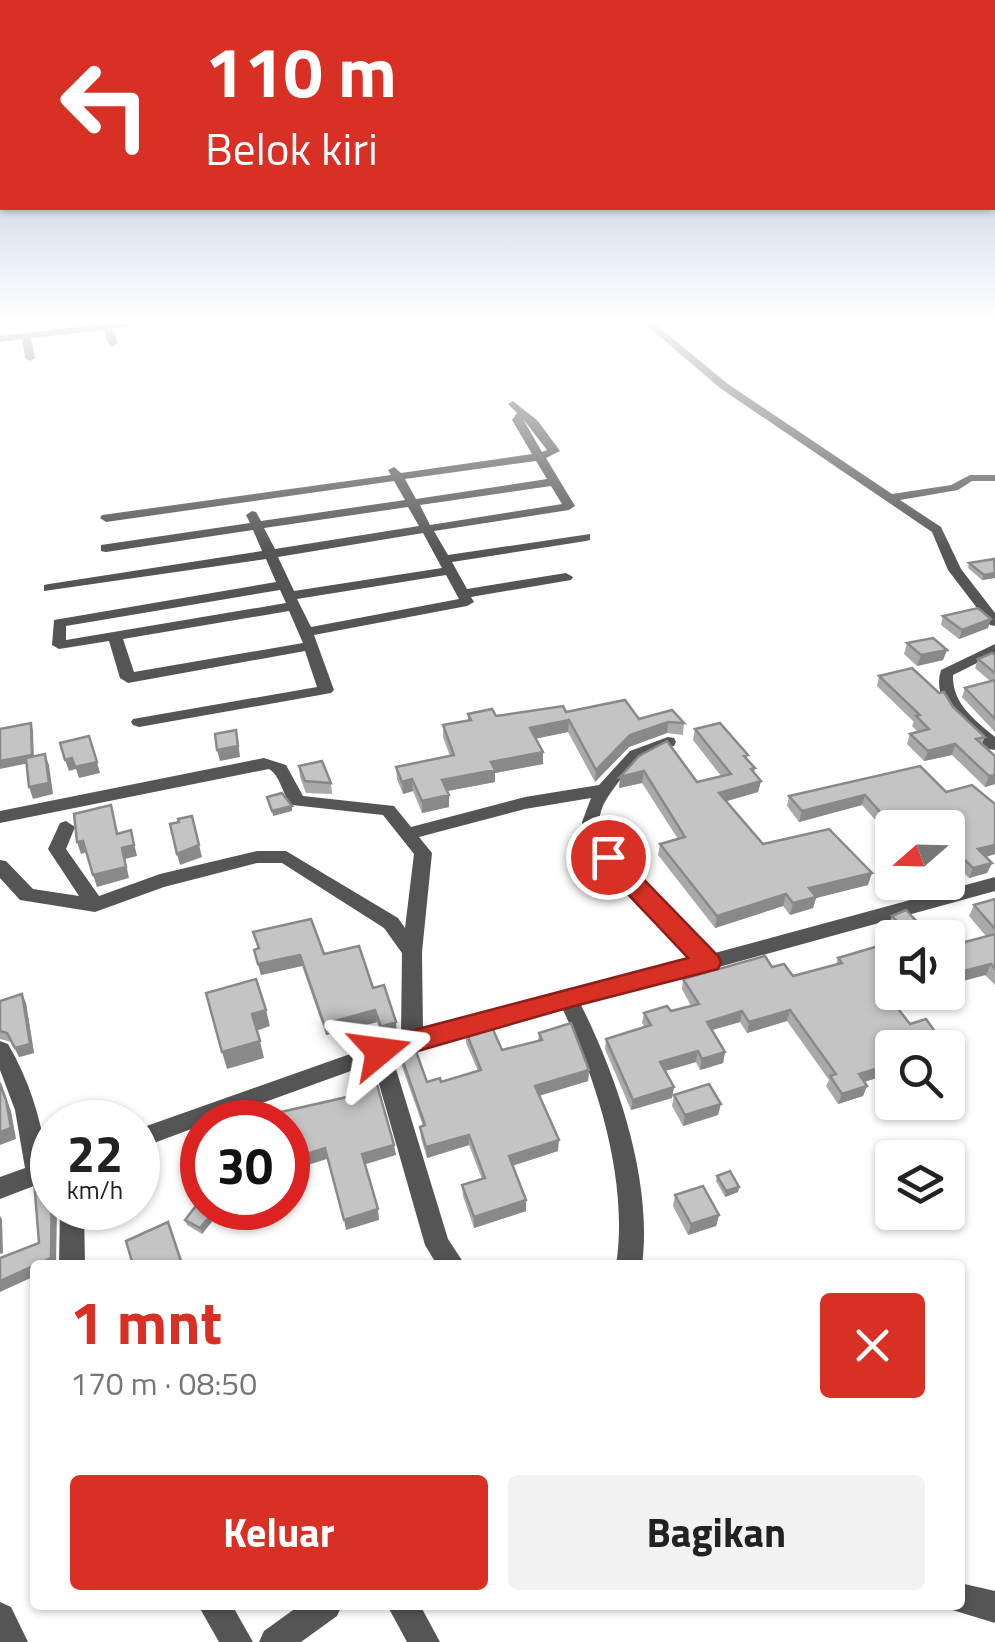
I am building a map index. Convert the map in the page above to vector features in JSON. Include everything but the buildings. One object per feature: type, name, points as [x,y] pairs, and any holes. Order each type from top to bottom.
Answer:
[{"type":"street","points":[[744,400],[937,530],[956,570],[995,622]]},
{"type":"street","points":[[106,518],[538,457],[554,451],[534,423],[517,409]]},
{"type":"street","points":[[48,588],[569,506],[538,457]]},
{"type":"street","points":[[114,636],[128,678],[466,602],[392,467],[325,475]]},
{"type":"street","points":[[888,498],[954,488],[970,478],[995,478]]},
{"type":"street","points":[[106,548],[554,482]]},
{"type":"street","points":[[139,722],[326,690],[308,639],[245,499]]},
{"type":"street","points":[[289,595],[59,624],[59,645],[289,595],[586,538]]},
{"type":"street","points":[[462,594],[566,576]]},
{"type":"street","points":[[995,648],[957,664],[946,673],[944,683],[949,699],[995,746]]},
{"type":"street","points":[[668,742],[632,754],[604,790],[591,820],[596,840],[708,962]]},
{"type":"street","points":[[0,817],[264,762],[284,770],[290,794],[298,800],[388,810],[410,833],[423,861],[412,952],[412,1041]]},
{"type":"street","points":[[410,833],[526,803],[604,790]]},
{"type":"street","points":[[66,827],[57,849],[95,905]]},
{"type":"street","points":[[0,866],[28,895],[95,905],[160,881],[275,855],[286,857],[392,923],[412,952]]},
{"type":"street","points":[[160,1131],[412,1041],[995,884]]},
{"type":"street","points":[[567,997],[591,1046],[607,1093],[634,1218],[631,1260]]},
{"type":"street","points":[[0,1050],[12,1068],[30,1125]]},
{"type":"street","points":[[380,1051],[437,1245],[448,1260]]},
{"type":"street","points":[[0,1188],[30,1177]]},
{"type":"street","points":[[72,1230],[72,1260]]},
{"type":"street","points":[[965,1599],[995,1606]]},
{"type":"street","points":[[217,1610],[236,1642]]},
{"type":"street","points":[[275,1642],[319,1610]]},
{"type":"street","points":[[406,1610],[424,1642]]},
{"type":"street","points":[[0,1618],[12,1642]]},
{"type":"route","points":[[380,1051],[567,997],[708,962],[608,857]]}]
